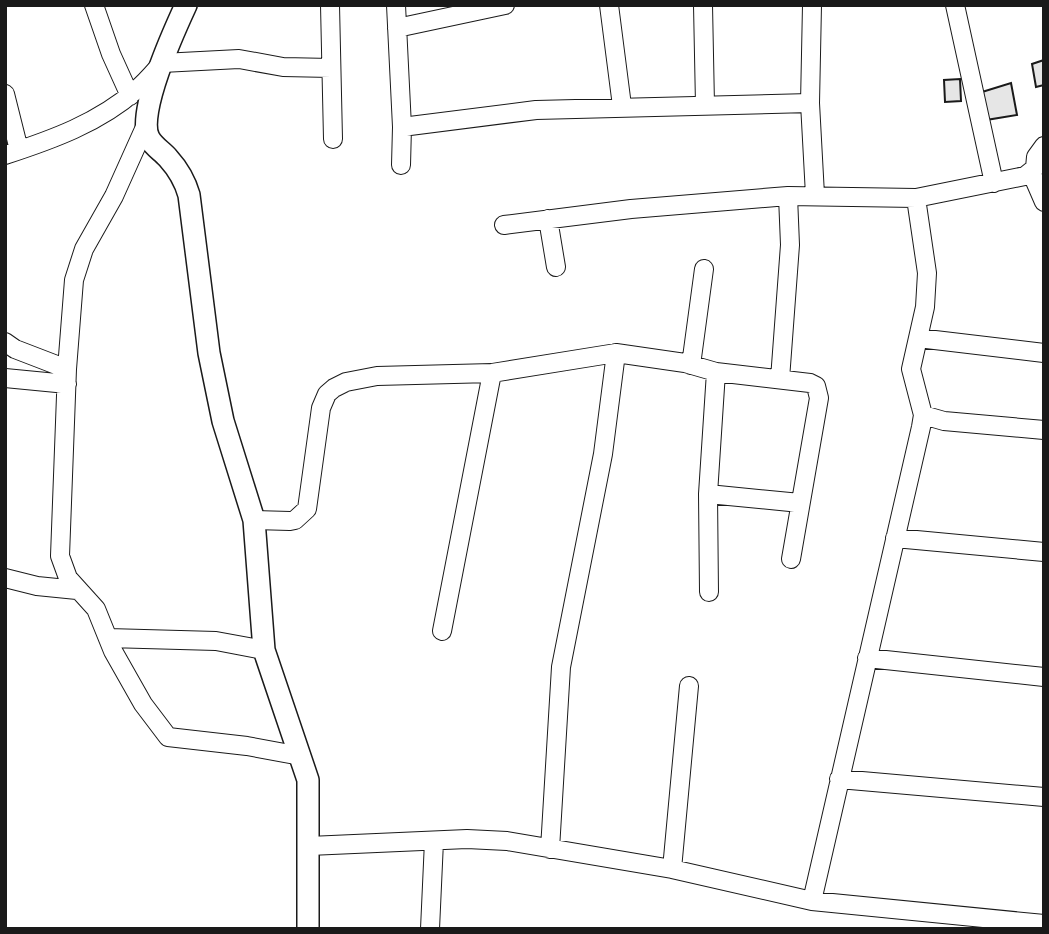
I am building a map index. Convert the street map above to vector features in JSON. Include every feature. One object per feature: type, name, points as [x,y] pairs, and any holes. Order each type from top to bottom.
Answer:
[{"type":"street","points":[[94,5],[110,54],[130,96]]},
{"type":"street","points":[[186,5],[151,94],[145,127],[114,196],[81,257],[74,280],[59,543],[63,568],[77,590],[92,603],[143,704],[168,737],[247,746],[301,756]]},
{"type":"street","points":[[330,5],[333,139]]},
{"type":"street","points":[[396,5],[402,127],[401,165]]},
{"type":"street","points":[[397,28],[505,5]]},
{"type":"street","points":[[609,5],[622,106]]},
{"type":"street","points":[[703,5],[705,105]]},
{"type":"street","points":[[812,5],[810,103],[815,195]]},
{"type":"street","points":[[955,5],[994,183]]},
{"type":"street","points":[[5,94],[12,153],[82,126],[130,96],[162,63],[239,59],[283,67],[331,68]]},
{"type":"street","points":[[402,127],[536,110],[810,103]]},
{"type":"street","points":[[145,127],[154,145],[168,157],[185,181],[189,195],[209,353],[223,421],[254,520],[264,650],[308,780],[308,929]]},
{"type":"street","points":[[504,225],[631,209],[788,196],[916,198],[1015,179],[1035,168],[1040,149],[1044,146]]},
{"type":"street","points":[[1031,172],[1044,202]]},
{"type":"street","points":[[780,379],[790,245],[788,196]]},
{"type":"street","points":[[811,901],[923,415],[911,369],[925,307],[927,273],[916,198]]},
{"type":"street","points":[[548,219],[556,268]]},
{"type":"street","points":[[691,365],[704,269]]},
{"type":"street","points":[[918,338],[1044,353]]},
{"type":"street","points":[[5,342],[67,377]]},
{"type":"street","points":[[254,520],[295,520],[307,509],[321,408],[327,394],[334,387],[345,382],[391,374],[492,373],[616,353],[691,365],[716,372],[810,383],[819,391],[791,559]]},
{"type":"street","points":[[550,849],[561,667],[603,454],[616,353]]},
{"type":"street","points":[[709,592],[708,494],[716,372]]},
{"type":"street","points":[[442,631],[492,373]]},
{"type":"street","points":[[5,378],[67,377]]},
{"type":"street","points":[[923,415],[944,421],[1044,430]]},
{"type":"street","points":[[708,494],[800,503]]},
{"type":"street","points":[[895,538],[1044,552]]},
{"type":"street","points":[[5,578],[37,586],[77,590]]},
{"type":"street","points":[[108,638],[216,641],[264,650]]},
{"type":"street","points":[[867,658],[1044,677]]},
{"type":"street","points":[[672,869],[689,686]]},
{"type":"street","points":[[839,779],[1044,797]]},
{"type":"street","points":[[309,846],[467,839],[507,841],[672,869],[811,901],[1044,924]]},
{"type":"street","points":[[430,929],[434,841]]},
{"type":"building","points":[[1044,60],[1044,85],[1036,87],[1032,64]]},
{"type":"building","points":[[960,79],[961,101],[945,102],[944,80]]},
{"type":"building","points":[[1011,83],[1017,115],[986,120],[982,92]]}]
